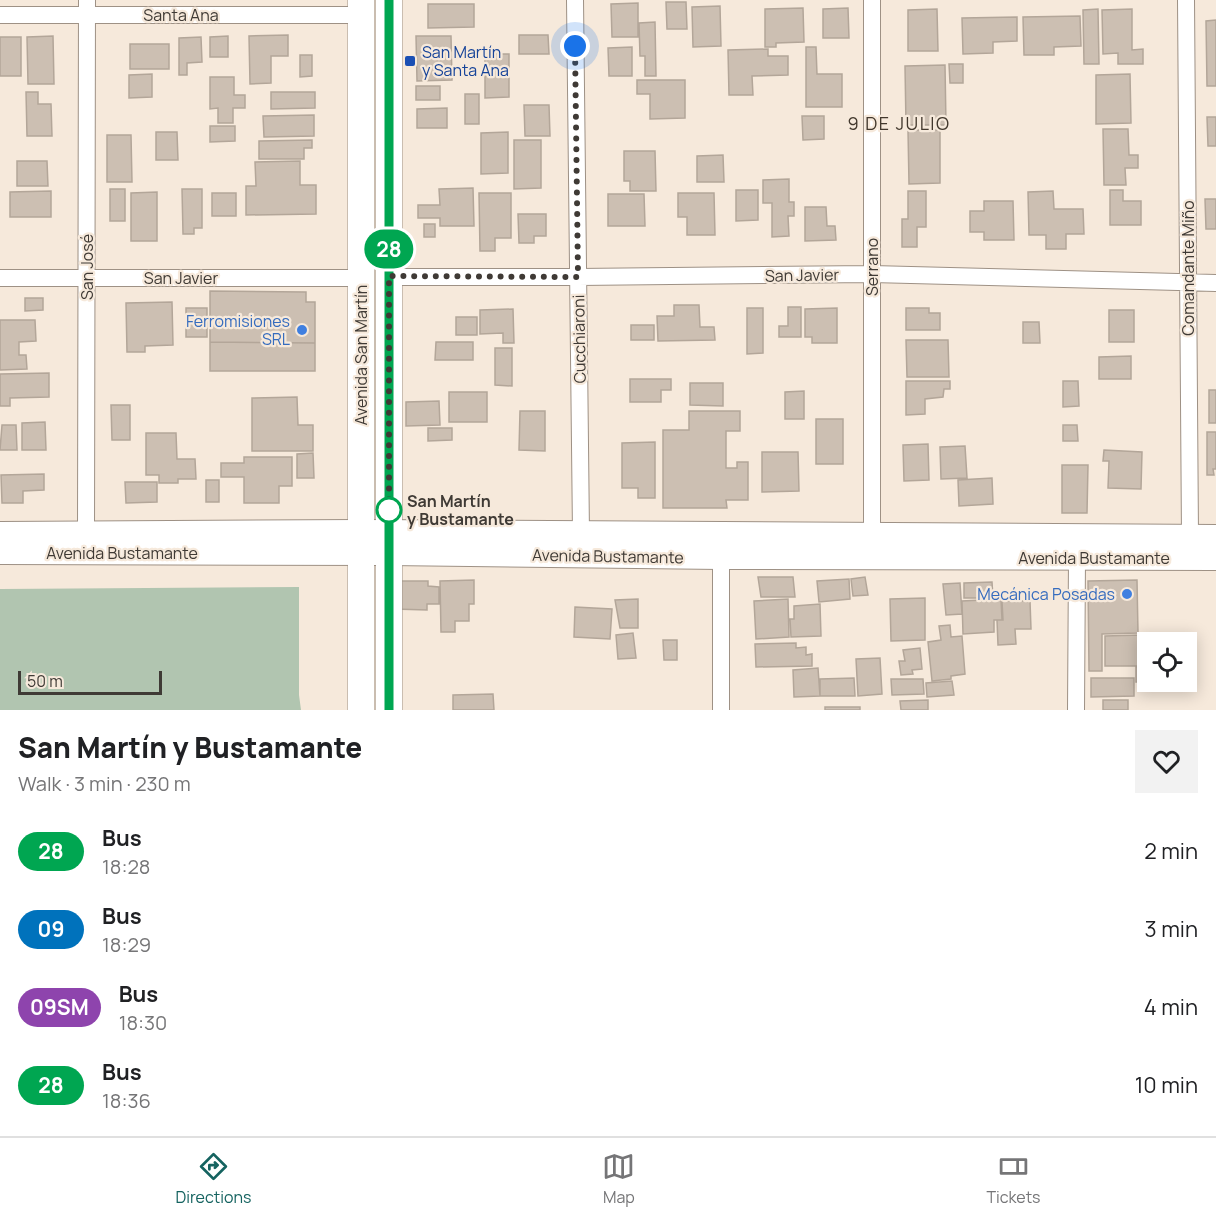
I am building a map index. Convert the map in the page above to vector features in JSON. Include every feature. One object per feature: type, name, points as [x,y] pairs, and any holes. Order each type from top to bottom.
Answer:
[{"type":"main road","name":"Avenida San Martín","points":[[389,0],[389,710]]},
{"type":"main road","name":"Avenida San Martín","points":[[361,7],[362,710]]},
{"type":"main road","name":"Avenida Bustamante","points":[[0,534],[86,534],[361,543]]},
{"type":"main road","name":"Avenida Bustamante","points":[[389,543],[581,534],[1216,537]]},
{"type":"main road","name":"Avenida Bustamante","points":[[0,552],[389,543],[721,557],[1216,558]]},
{"type":"street","name":"Cucchiaroni","points":[[575,0],[581,534]]},
{"type":"street","name":"Serrano","points":[[872,0],[872,535]]},
{"type":"street","name":"Comandante Miño","points":[[1186,0],[1191,536]]},
{"type":"street","name":"Santa Ana","points":[[0,15],[87,7],[361,7]]},
{"type":"street","name":"San José","points":[[86,534],[87,7]]},
{"type":"street","name":"San Javier","points":[[389,276],[872,274],[1216,283]]},
{"type":"street","name":"San Javier","points":[[0,278],[361,278]]},
{"type":"street","points":[[721,557],[721,710]]},
{"type":"street","points":[[1076,710],[1077,558]]},
{"type":"green space","points":[[299,587],[301,710],[0,710],[0,589]]},
{"type":"building","points":[[666,2],[686,2],[687,29],[667,29]]},
{"type":"building","points":[[638,3],[638,37],[612,37],[611,4]]},
{"type":"building","points":[[428,4],[474,4],[474,27],[428,28]]},
{"type":"building","points":[[720,6],[721,46],[693,47],[692,7]]},
{"type":"building","points":[[803,8],[804,42],[776,43],[776,47],[765,47],[765,9]]},
{"type":"building","points":[[848,8],[849,38],[823,38],[823,9]]},
{"type":"building","points":[[937,9],[938,51],[908,51],[908,10]]},
{"type":"building","points":[[1098,9],[1099,64],[1084,64],[1083,10]]},
{"type":"building","points":[[1132,9],[1132,50],[1143,49],[1143,64],[1118,64],[1118,53],[1103,54],[1102,10]]},
{"type":"building","points":[[1080,16],[1081,46],[1054,47],[1054,55],[1024,55],[1023,17]]},
{"type":"building","points":[[1017,17],[1017,41],[993,42],[993,53],[963,54],[962,18]]},
{"type":"building","points":[[1216,20],[1216,86],[1207,86],[1206,21]]},
{"type":"building","points":[[655,22],[656,76],[645,76],[645,56],[640,56],[639,23]]},
{"type":"building","points":[[288,35],[288,56],[271,56],[271,83],[250,84],[249,36]]},
{"type":"building","points":[[519,35],[548,35],[549,54],[519,54]]},
{"type":"building","points":[[53,36],[54,84],[28,84],[27,37]]},
{"type":"building","points":[[228,36],[228,57],[210,57],[210,37]]},
{"type":"building","points":[[416,36],[451,36],[452,80],[417,81]]},
{"type":"building","points":[[0,37],[21,37],[21,76],[0,76]]},
{"type":"building","points":[[201,37],[202,62],[187,63],[187,75],[179,75],[179,38]]},
{"type":"building","points":[[130,44],[169,44],[169,69],[130,69]]},
{"type":"building","points":[[632,47],[632,76],[609,76],[608,48]]},
{"type":"building","points":[[806,47],[816,47],[817,74],[842,74],[842,107],[806,107]]},
{"type":"building","points":[[768,49],[768,56],[788,56],[788,75],[752,76],[753,95],[729,95],[728,50]]},
{"type":"building","points":[[485,54],[509,54],[509,97],[485,98]]},
{"type":"building","points":[[300,55],[312,55],[312,76],[300,77]]},
{"type":"building","points":[[949,64],[963,64],[963,83],[950,83]]},
{"type":"building","points":[[945,65],[946,125],[906,125],[905,66]]},
{"type":"building","points":[[152,74],[152,97],[129,98],[129,75]]},
{"type":"building","points":[[1130,74],[1131,123],[1096,124],[1096,75]]},
{"type":"building","points":[[210,77],[234,77],[234,95],[245,95],[245,108],[233,108],[233,123],[218,123],[218,108],[210,109]]},
{"type":"building","points":[[637,80],[685,80],[685,118],[650,119],[650,94],[637,94]]},
{"type":"building","points":[[416,86],[440,86],[440,100],[416,100]]},
{"type":"building","points":[[26,92],[38,92],[38,104],[51,104],[52,136],[27,136]]},
{"type":"building","points":[[271,92],[315,92],[315,108],[271,109]]},
{"type":"building","points":[[465,94],[479,94],[479,124],[465,124]]},
{"type":"building","points":[[524,105],[549,105],[550,136],[525,136]]},
{"type":"building","points":[[447,108],[447,128],[417,128],[417,109]]},
{"type":"building","points":[[314,115],[314,136],[264,137],[263,116]]},
{"type":"building","points":[[802,116],[824,116],[824,139],[803,140]]},
{"type":"building","points":[[1207,117],[1216,117],[1216,146],[1208,146]]},
{"type":"building","points":[[210,126],[235,126],[235,141],[210,142]]},
{"type":"building","points":[[1103,129],[1128,129],[1129,155],[1138,155],[1138,168],[1125,168],[1126,185],[1104,185]]},
{"type":"building","points":[[908,130],[940,130],[940,183],[909,184]]},
{"type":"building","points":[[156,132],[177,132],[178,160],[156,160]]},
{"type":"building","points":[[508,132],[508,173],[481,174],[481,133]]},
{"type":"building","points":[[107,135],[131,135],[132,182],[107,182]]},
{"type":"building","points":[[312,140],[312,148],[304,148],[304,159],[259,159],[259,141]]},
{"type":"building","points":[[514,140],[541,140],[541,188],[514,189]]},
{"type":"building","points":[[624,151],[655,151],[656,191],[630,191],[630,181],[624,181]]},
{"type":"building","points":[[723,155],[724,182],[697,182],[697,156]]},
{"type":"building","points":[[17,161],[47,161],[48,186],[17,186]]},
{"type":"building","points":[[300,161],[300,185],[316,185],[316,214],[246,215],[246,186],[256,186],[255,162]]},
{"type":"building","points":[[789,179],[789,202],[794,202],[794,216],[788,216],[789,236],[772,237],[772,203],[763,203],[763,180]]},
{"type":"building","points":[[473,188],[474,226],[440,226],[440,218],[418,218],[418,205],[440,205],[439,189]]},
{"type":"building","points":[[110,189],[125,189],[125,221],[110,221]]},
{"type":"building","points":[[182,189],[202,189],[202,228],[194,228],[194,234],[183,234]]},
{"type":"building","points":[[736,190],[758,190],[758,220],[736,221]]},
{"type":"building","points":[[1110,190],[1123,190],[1123,201],[1141,201],[1141,225],[1110,225]]},
{"type":"building","points":[[51,191],[51,217],[10,217],[10,192]]},
{"type":"building","points":[[908,191],[926,191],[926,227],[917,227],[917,247],[902,247],[902,219],[908,219]]},
{"type":"building","points":[[1053,191],[1054,209],[1083,209],[1084,234],[1066,234],[1066,249],[1046,249],[1046,235],[1029,235],[1028,192]]},
{"type":"building","points":[[157,192],[157,241],[131,241],[131,193]]},
{"type":"building","points":[[212,193],[236,193],[236,216],[212,216]]},
{"type":"building","points":[[479,193],[511,193],[511,238],[495,238],[495,251],[480,251]]},
{"type":"building","points":[[678,193],[714,193],[715,235],[687,235],[687,217],[678,217]]},
{"type":"building","points":[[608,194],[644,194],[645,226],[608,226]]},
{"type":"building","points":[[1205,199],[1216,199],[1216,229],[1206,229]]},
{"type":"building","points":[[984,201],[1013,201],[1014,240],[984,240],[984,232],[970,232],[970,211],[984,211]]},
{"type":"building","points":[[805,207],[826,207],[827,226],[835,226],[836,240],[805,241]]},
{"type":"building","points":[[518,214],[546,214],[546,236],[534,236],[534,243],[519,243]]},
{"type":"building","points":[[424,224],[435,224],[435,237],[424,237]]},
{"type":"building","points":[[210,291],[306,292],[306,302],[315,302],[315,343],[210,342]]},
{"type":"building","points":[[25,298],[43,298],[43,310],[25,311]]},
{"type":"building","points":[[172,302],[173,345],[145,346],[145,352],[127,352],[126,303]]},
{"type":"building","points":[[674,305],[699,305],[700,327],[714,327],[715,340],[658,341],[657,316],[674,316]]},
{"type":"building","points":[[788,307],[801,307],[801,337],[779,337],[779,326],[788,326]]},
{"type":"building","points":[[186,308],[207,308],[207,337],[186,337]]},
{"type":"building","points":[[747,308],[763,308],[763,353],[747,354]]},
{"type":"building","points":[[837,308],[837,343],[812,343],[812,337],[805,337],[805,309]]},
{"type":"building","points":[[906,308],[929,308],[929,313],[940,313],[940,330],[906,330]]},
{"type":"building","points":[[513,309],[514,343],[503,343],[503,333],[480,334],[480,310]]},
{"type":"building","points":[[1109,310],[1134,310],[1134,342],[1109,342]]},
{"type":"building","points":[[456,317],[477,317],[477,335],[456,335]]},
{"type":"building","points":[[0,320],[35,320],[36,341],[19,342],[19,355],[26,355],[27,369],[0,370]]},
{"type":"building","points":[[1023,322],[1039,322],[1040,343],[1023,343]]},
{"type":"building","points":[[631,325],[654,325],[654,340],[631,340]]},
{"type":"building","points":[[906,340],[948,340],[949,377],[907,377]]},
{"type":"building","points":[[210,342],[315,343],[315,371],[210,371]]},
{"type":"building","points":[[436,342],[473,342],[473,360],[435,360]]},
{"type":"building","points":[[495,348],[512,348],[512,386],[495,385]]},
{"type":"building","points":[[1131,356],[1131,379],[1099,379],[1099,357]]},
{"type":"building","points":[[49,373],[49,397],[10,398],[10,406],[0,406],[0,374]]},
{"type":"building","points":[[630,379],[671,379],[671,390],[661,390],[661,402],[630,402]]},
{"type":"building","points":[[906,381],[950,381],[950,389],[944,389],[943,397],[925,399],[925,414],[906,415]]},
{"type":"building","points":[[1063,381],[1078,381],[1079,406],[1063,407]]},
{"type":"building","points":[[690,383],[723,383],[723,406],[690,405]]},
{"type":"building","points":[[1209,390],[1216,390],[1216,423],[1209,423]]},
{"type":"building","points":[[804,391],[804,419],[785,419],[785,392]]},
{"type":"building","points":[[449,392],[487,392],[487,422],[449,422]]},
{"type":"building","points":[[297,397],[298,425],[313,425],[313,451],[252,451],[252,398]]},
{"type":"building","points":[[439,401],[440,425],[406,426],[406,402]]},
{"type":"building","points":[[111,405],[130,405],[130,440],[112,440]]},
{"type":"building","points":[[520,411],[545,411],[545,451],[519,450]]},
{"type":"building","points":[[689,411],[740,411],[740,431],[726,431],[726,468],[737,468],[737,462],[748,462],[748,500],[726,500],[727,508],[663,508],[663,430],[689,430]]},
{"type":"building","points":[[816,419],[843,419],[843,464],[816,464]]},
{"type":"building","points":[[45,422],[46,450],[22,450],[22,423]]},
{"type":"building","points":[[2,425],[16,425],[17,450],[0,450]]},
{"type":"building","points":[[1063,425],[1077,425],[1078,441],[1063,441]]},
{"type":"building","points":[[428,428],[452,428],[452,440],[428,441]]},
{"type":"building","points":[[1207,432],[1216,432],[1214,475],[1207,475]]},
{"type":"building","points":[[146,433],[176,433],[177,459],[195,459],[196,479],[178,479],[178,483],[159,483],[159,475],[146,475]]},
{"type":"building","points":[[655,442],[655,498],[638,498],[638,488],[622,488],[622,443]]},
{"type":"building","points":[[928,444],[929,480],[904,481],[903,445]]},
{"type":"building","points":[[965,446],[967,478],[941,479],[940,447]]},
{"type":"building","points":[[1104,450],[1142,452],[1141,489],[1108,488],[1109,461],[1103,461]]},
{"type":"building","points":[[762,452],[798,452],[799,491],[762,492]]},
{"type":"building","points":[[313,453],[314,478],[297,478],[297,454]]},
{"type":"building","points":[[244,457],[292,457],[292,486],[279,486],[279,503],[244,503],[244,477],[221,477],[221,463],[244,463]]},
{"type":"building","points":[[1062,465],[1088,465],[1087,513],[1062,513]]},
{"type":"building","points":[[44,474],[44,490],[23,491],[23,503],[2,503],[1,475]]},
{"type":"building","points":[[992,478],[993,504],[959,506],[958,480]]},
{"type":"building","points":[[206,480],[219,480],[219,502],[206,502]]},
{"type":"building","points":[[125,482],[157,482],[157,502],[126,503]]},
{"type":"building","points":[[758,577],[793,577],[795,597],[761,597]]},
{"type":"building","points":[[865,577],[868,595],[853,596],[851,579]]},
{"type":"building","points":[[849,579],[850,599],[819,602],[817,581]]},
{"type":"building","points":[[474,580],[474,604],[469,604],[469,621],[455,621],[455,632],[441,632],[440,581]]},
{"type":"building","points":[[1137,580],[1138,632],[1102,634],[1102,671],[1089,671],[1088,581]]},
{"type":"building","points":[[395,581],[428,581],[428,586],[439,587],[439,604],[427,604],[427,610],[394,609]]},
{"type":"building","points":[[992,582],[993,598],[964,598],[964,583]]},
{"type":"building","points":[[960,583],[962,614],[946,615],[943,584]]},
{"type":"building","points":[[925,598],[925,640],[891,641],[890,599]]},
{"type":"building","points":[[638,599],[638,628],[620,628],[615,600]]},
{"type":"building","points":[[788,599],[789,637],[756,639],[754,601]]},
{"type":"building","points":[[1001,599],[1002,620],[994,620],[994,632],[963,634],[962,601]]},
{"type":"building","points":[[1002,601],[1030,601],[1031,629],[1015,629],[1016,644],[998,645],[997,620],[1003,620]]},
{"type":"building","points":[[820,604],[821,636],[791,637],[790,619],[794,619],[794,606]]},
{"type":"building","points":[[575,607],[612,609],[610,639],[574,637]]},
{"type":"building","points":[[950,625],[951,637],[962,636],[965,674],[951,676],[951,679],[932,681],[928,642],[941,640],[939,626]]},
{"type":"building","points":[[633,633],[636,658],[618,659],[616,635]]},
{"type":"building","points":[[1137,635],[1137,666],[1105,666],[1105,636]]},
{"type":"building","points":[[663,640],[677,640],[677,660],[664,660]]},
{"type":"building","points":[[796,643],[796,648],[806,647],[806,655],[812,654],[812,666],[756,667],[755,644]]},
{"type":"building","points":[[920,648],[922,669],[912,670],[913,674],[901,675],[899,661],[905,661],[903,650]]},
{"type":"building","points":[[880,658],[882,694],[858,696],[856,659]]},
{"type":"building","points":[[818,668],[820,696],[794,697],[793,670]]},
{"type":"building","points":[[854,678],[855,696],[820,696],[820,679]]},
{"type":"building","points":[[1091,678],[1134,678],[1134,696],[1091,697]]},
{"type":"building","points":[[891,679],[923,679],[924,694],[892,695]]},
{"type":"building","points":[[952,681],[954,695],[927,697],[926,683]]},
{"type":"building","points":[[493,694],[494,710],[453,710],[453,695]]},
{"type":"building","points":[[928,700],[928,710],[901,710],[900,701]]},
{"type":"building","points":[[1103,700],[1128,700],[1128,710],[1103,710]]},
{"type":"building","points":[[825,707],[860,707],[860,710],[825,710]]},
{"type":"bus line","name":"28","points":[[389,0],[389,710]]},
{"type":"place","name":"San Martín y Santa Ana","points":[[410,61]]},
{"type":"place","name":"Ferromisiones SRL","points":[[302,330]]},
{"type":"place","name":"San Martín y Bustamante","points":[[389,510]]},
{"type":"place","name":"Mecánica Posadas","points":[[1127,594]]},
{"type":"district","name":"9 DE JULIO","points":[[899,123]]},
{"type":"route","points":[[389,510],[389,276],[578,277],[575,46]]}]
